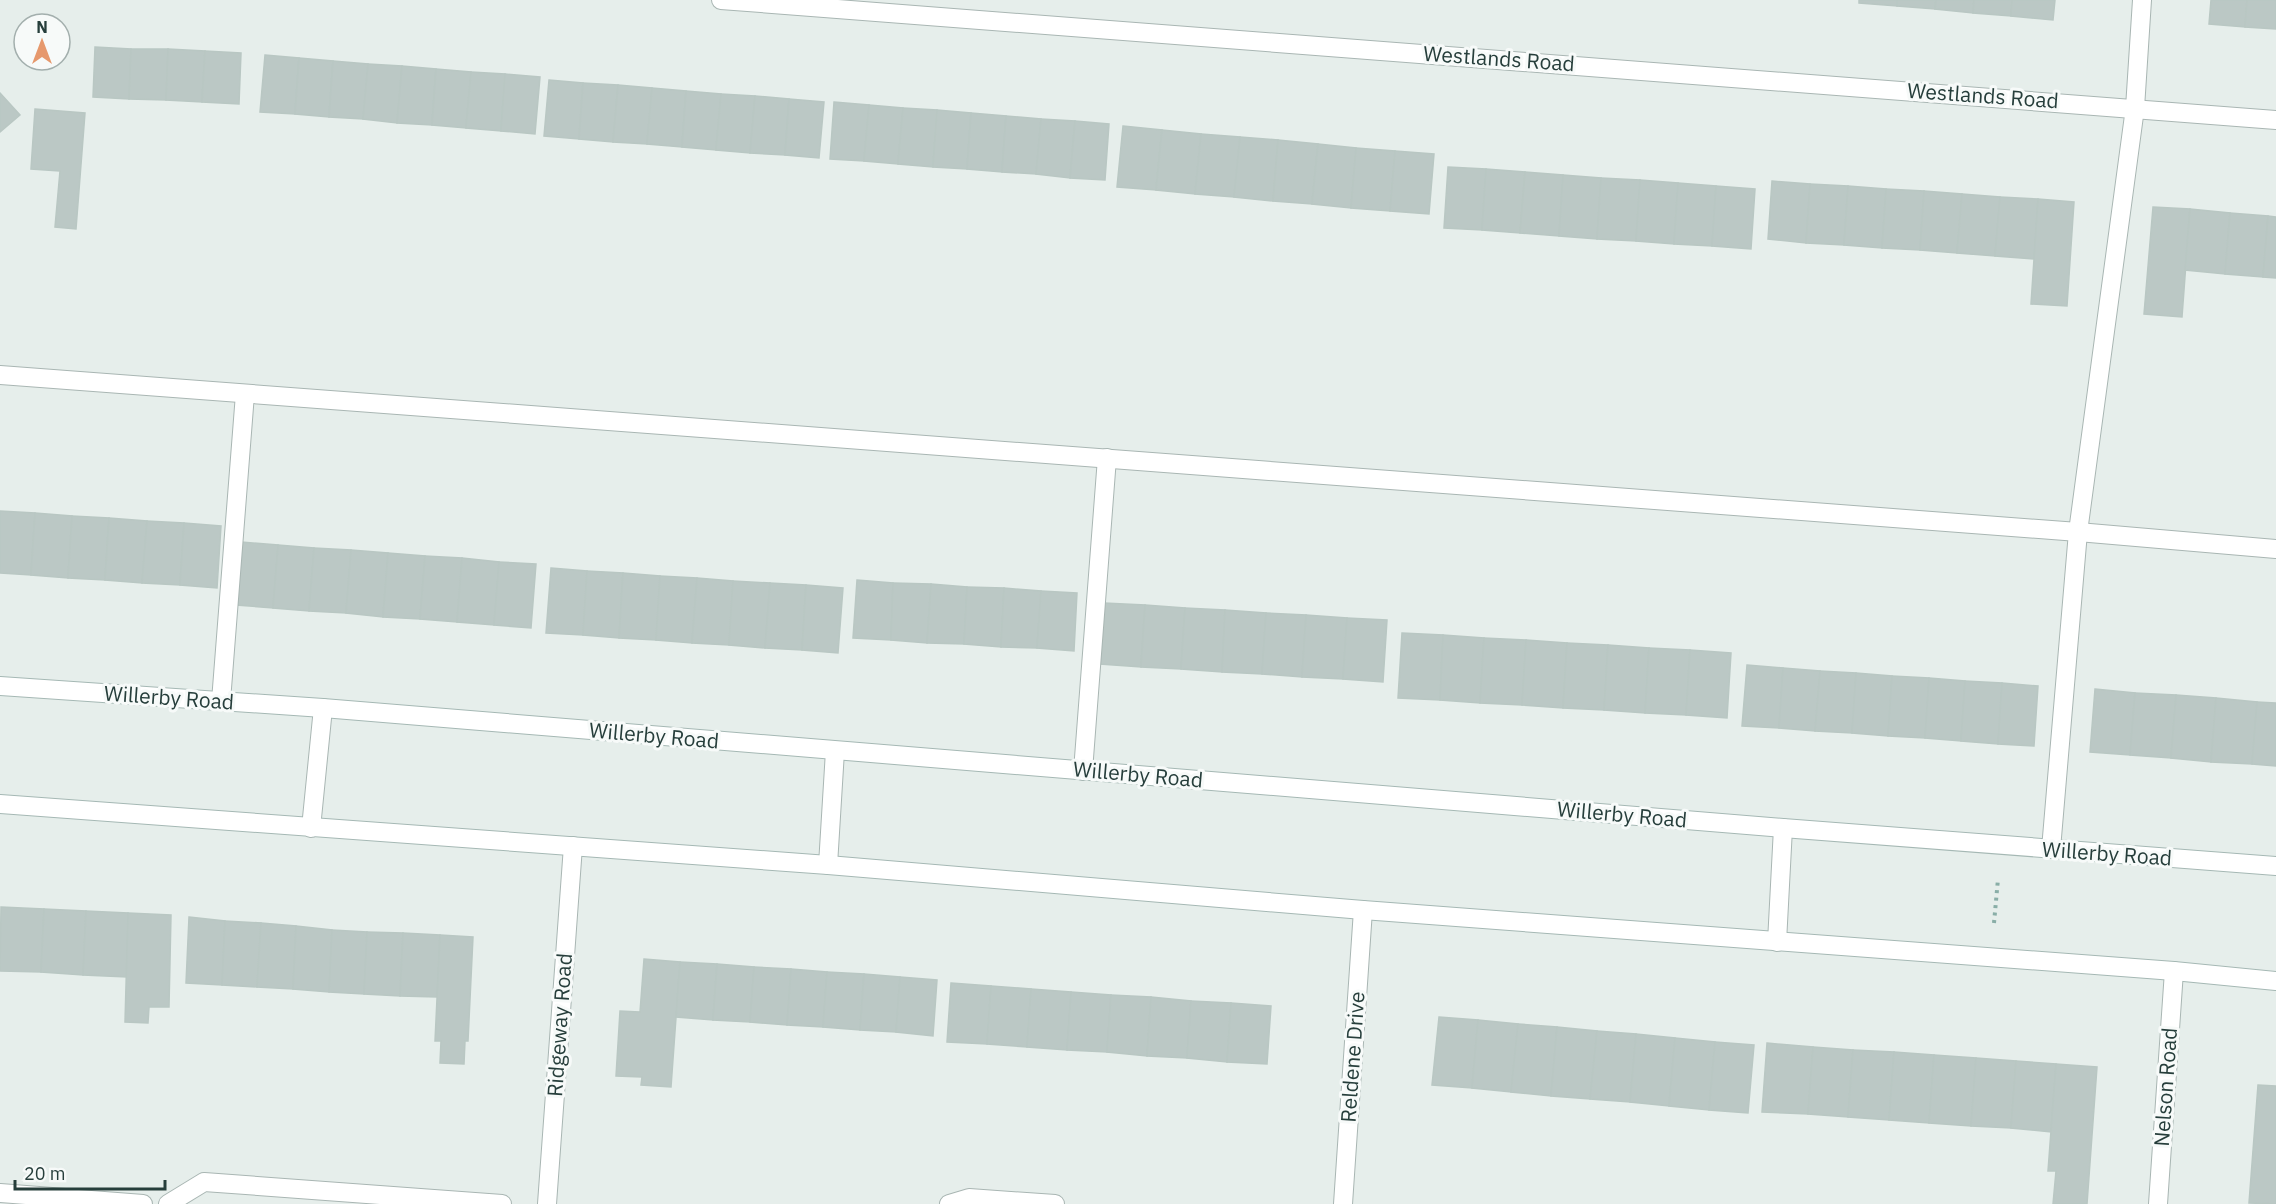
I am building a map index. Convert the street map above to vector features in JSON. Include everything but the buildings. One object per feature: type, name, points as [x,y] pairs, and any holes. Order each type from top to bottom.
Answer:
[{"type":"street","name":"Westlands Road","points":[[721,0],[2276,120]]},
{"type":"street","points":[[2051,849],[2078,532],[2135,108],[2142,0]]},
{"type":"street","points":[[0,375],[2078,532],[2276,549]]},
{"type":"street","points":[[221,701],[245,394]]},
{"type":"street","points":[[1083,771],[1107,458]]},
{"type":"street","name":"Willerby Road","points":[[0,686],[323,708],[2000,846],[2276,866]]},
{"type":"street","points":[[311,828],[323,708]]},
{"type":"street","points":[[828,865],[835,751]]},
{"type":"street","points":[[0,804],[828,865],[1363,910],[2174,971],[2276,981]]},
{"type":"street","points":[[1777,942],[1783,828]]},
{"type":"street","name":"Ridgeway Road","points":[[547,1204],[573,846]]},
{"type":"street","name":"Reldene Drive","points":[[1343,1204],[1363,910]]},
{"type":"street","name":"Nelson Road","points":[[2158,1204],[2174,971]]},
{"type":"street","points":[[168,1204],[204,1182],[502,1204]]},
{"type":"street","points":[[0,1193],[143,1204]]},
{"type":"street","points":[[949,1204],[969,1198],[1055,1204]]},
{"type":"path","points":[[1991,957],[2000,846]]}]
